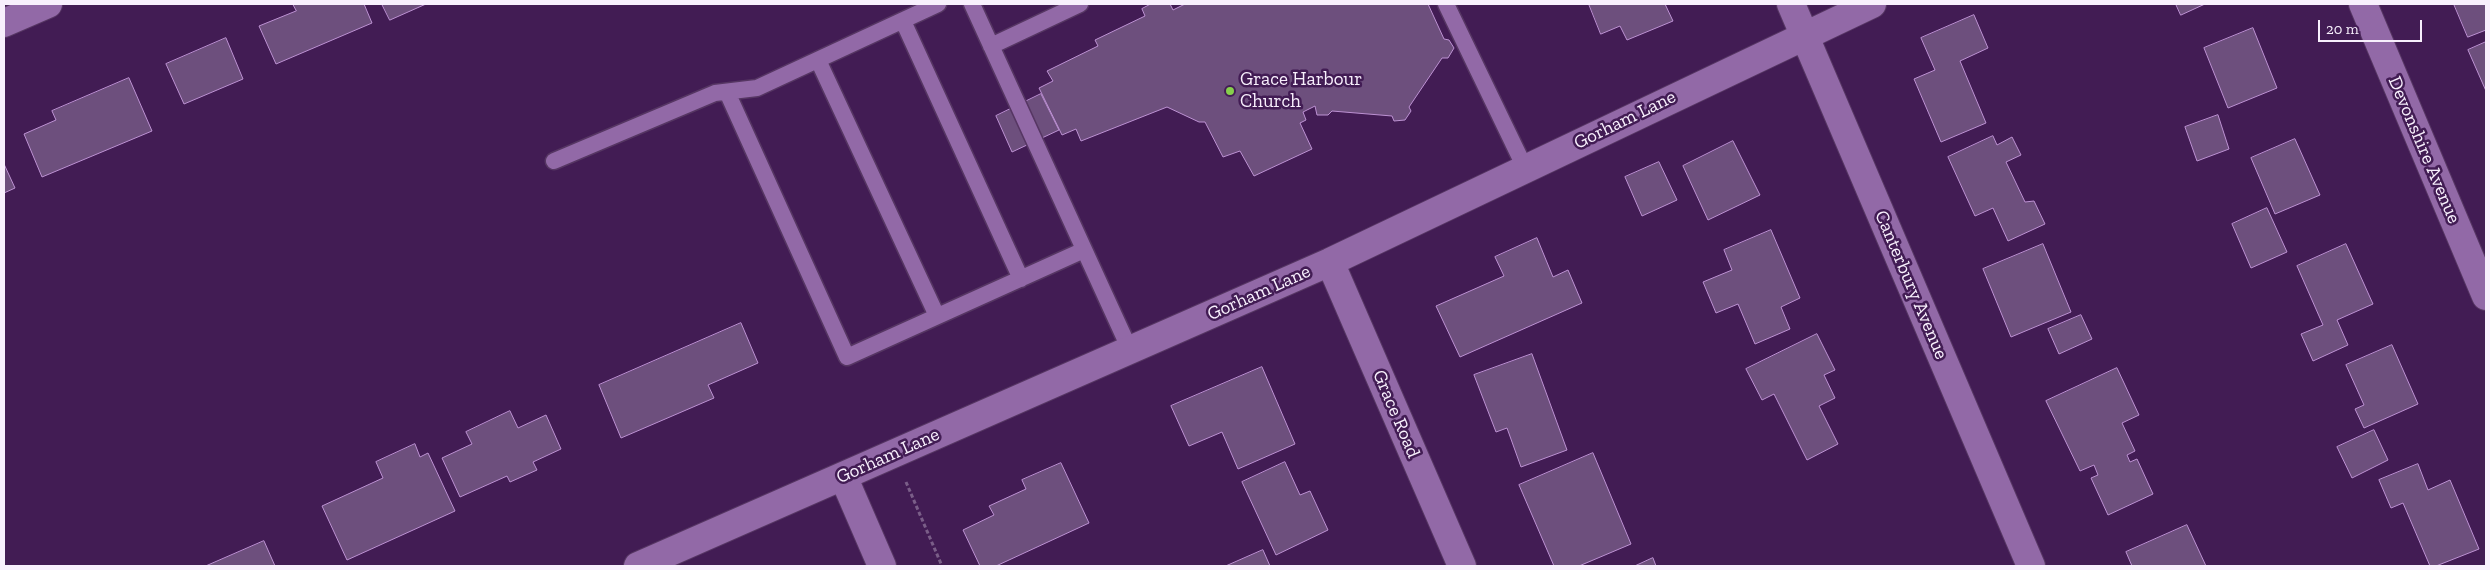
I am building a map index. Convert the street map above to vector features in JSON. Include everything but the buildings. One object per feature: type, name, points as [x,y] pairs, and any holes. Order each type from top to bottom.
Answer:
[{"type":"street","points":[[4,23],[48,4]]},
{"type":"street","name":"Canterbury Avenue","points":[[1791,4],[2031,566]]},
{"type":"street","name":"Gorham Lane","points":[[638,566],[1330,262],[1804,34],[1872,4]]},
{"type":"street","name":"Devonshire Avenue","points":[[2363,4],[2486,296]]},
{"type":"street","name":"Grace Road","points":[[1330,262],[1462,566]]},
{"type":"street","points":[[843,476],[882,566]]},
{"type":"lane","points":[[554,161],[715,93],[757,88],[938,4]]},
{"type":"lane","points":[[972,4],[1130,350]]},
{"type":"lane","points":[[991,46],[1080,4]]},
{"type":"lane","points":[[1446,4],[1526,168]]},
{"type":"lane","points":[[903,20],[1021,278]]},
{"type":"lane","points":[[818,60],[937,316]]},
{"type":"lane","points":[[727,92],[848,356],[1084,250]]},
{"type":"path","points":[[894,453],[942,566]]},
{"type":"place","name":"Grace Harbour Church","points":[[1230,91]]}]
